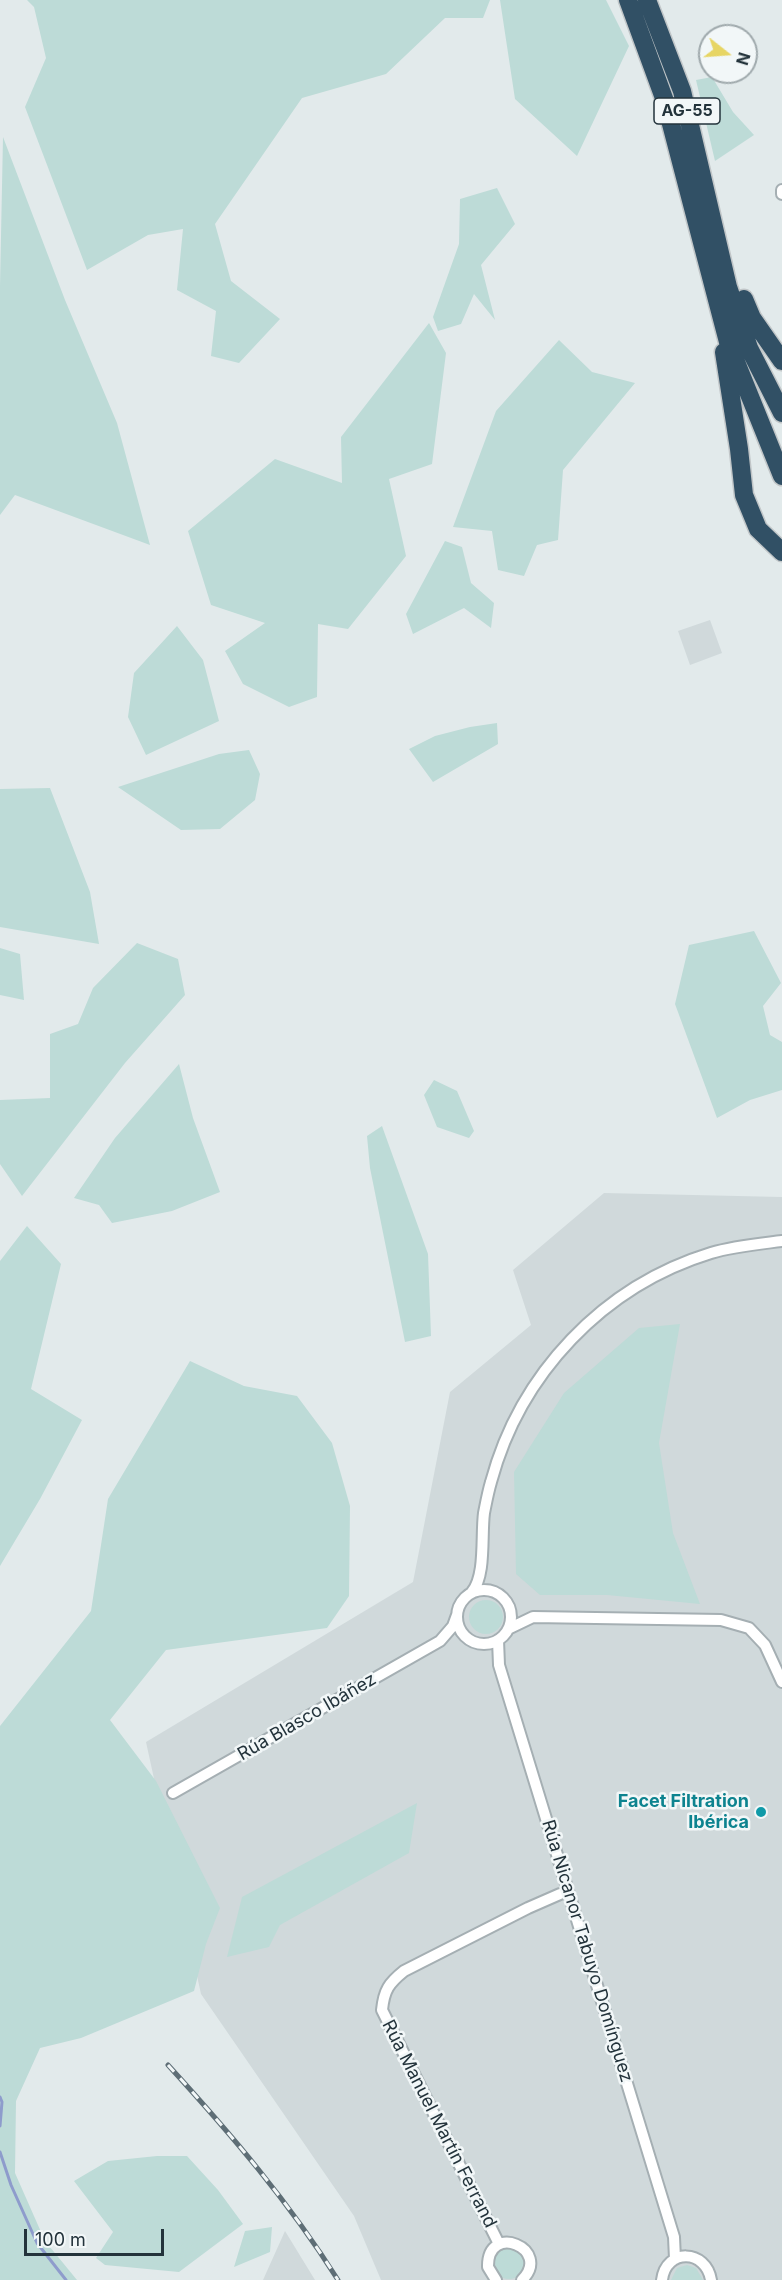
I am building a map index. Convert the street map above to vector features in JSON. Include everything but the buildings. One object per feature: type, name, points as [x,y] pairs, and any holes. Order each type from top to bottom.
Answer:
[{"type":"highway","name":"AG-55","points":[[628,0],[665,100],[728,342],[782,476]]},
{"type":"highway","name":"AG-55","points":[[647,0],[682,91],[728,286],[748,348],[782,413]]},
{"type":"highway","points":[[713,226],[752,318],[782,361]]},
{"type":"highway","points":[[717,306],[744,495],[758,529],[782,552]]},
{"type":"street","points":[[478,1643],[461,1631],[457,1614],[462,1601],[476,1587],[481,1571],[484,1513],[491,1482],[512,1425],[532,1389],[571,1337],[627,1292],[681,1264],[740,1246],[782,1240]]},
{"type":"street","points":[[481,1571],[494,1592]]},
{"type":"street","points":[[472,1592],[483,1590],[494,1592],[502,1597],[511,1617],[508,1629]]},
{"type":"street","points":[[508,1606],[533,1617],[721,1620],[735,1623],[749,1628],[765,1645],[782,1682]]},
{"type":"street","name":"Rúa Blasco Ibáñez","points":[[173,1793],[441,1641],[453,1626],[457,1614]]},
{"type":"street","points":[[441,1641],[460,1639],[478,1643],[498,1640],[508,1629],[533,1617]]},
{"type":"street","name":"Rúa Nicanor Tabuyo Domínguez","points":[[498,1640],[499,1665],[674,2237],[675,2259]]},
{"type":"street","name":"Rúa Nicanor Tabuyo Domínguez","points":[[478,1643],[499,1665]]},
{"type":"street","name":"Rúa Manuel Martín Ferrand","points":[[499,2244],[382,2010],[384,1994],[389,1983],[404,1971],[560,1894]]},
{"type":"street","name":"Rúa Nicanor Tabuyo Domínguez","points":[[674,2237],[706,2267],[711,2280]]},
{"type":"street","points":[[496,2280],[490,2274],[488,2261],[490,2254],[499,2244],[516,2243],[527,2252],[530,2267],[522,2280]]},
{"type":"street","points":[[662,2280],[665,2268],[675,2259],[682,2256],[696,2258]]},
{"type":"shaded area","points":[[710,620],[722,653],[690,665],[678,631]]},
{"type":"shaded area","points":[[604,1193],[782,1197],[782,2280],[381,2280],[354,2216],[201,1994],[146,1742],[413,1582],[450,1392],[531,1325],[513,1270]]},
{"type":"shaded area","points":[[285,2231],[315,2280],[263,2280]]},
{"type":"green space","points":[[27,0],[490,0],[483,18],[445,18],[386,74],[302,98],[215,224],[231,281],[280,319],[239,363],[211,356],[216,311],[177,290],[183,229],[148,235],[87,270],[25,107],[46,58],[34,7]]},
{"type":"green space","points":[[500,0],[606,0],[629,46],[577,156],[515,99]]},
{"type":"green space","points":[[696,80],[698,80],[698,84],[716,84],[733,112],[754,135],[715,161]]},
{"type":"green space","points":[[3,137],[65,300],[117,423],[150,545],[15,495],[0,515],[0,286]]},
{"type":"green space","points":[[497,188],[515,224],[481,265],[495,320],[474,294],[461,324],[438,331],[433,317],[459,244],[460,199]]},
{"type":"green space","points":[[429,323],[446,353],[432,464],[389,479],[406,556],[348,629],[318,624],[317,697],[289,707],[243,684],[225,651],[265,623],[211,605],[188,531],[275,459],[342,483],[341,437]]},
{"type":"green space","points":[[559,340],[592,372],[635,383],[563,470],[558,540],[537,545],[524,576],[498,570],[492,531],[453,527],[496,411]]},
{"type":"green space","points":[[445,541],[462,547],[471,583],[494,603],[491,628],[464,608],[413,634],[406,614]]},
{"type":"green space","points":[[177,626],[203,660],[219,721],[146,755],[128,717],[134,673]]},
{"type":"green space","points":[[497,723],[498,744],[433,782],[409,749],[435,736]]},
{"type":"green space","points":[[249,750],[260,774],[255,800],[220,829],[181,830],[118,787],[219,754]]},
{"type":"green space","points":[[50,788],[90,892],[99,944],[0,927],[0,789]]},
{"type":"green space","points":[[754,931],[781,983],[763,1006],[770,1035],[782,1042],[782,1090],[750,1100],[717,1118],[675,1004],[689,945]]},
{"type":"green space","points":[[137,943],[178,959],[185,995],[125,1063],[22,1196],[0,1164],[0,1100],[50,1098],[50,1034],[78,1024],[93,988]]},
{"type":"green space","points":[[0,948],[20,954],[24,1000],[0,995]]},
{"type":"green space","points":[[179,1064],[193,1118],[220,1192],[172,1211],[112,1223],[99,1205],[74,1198],[115,1138]]},
{"type":"green space","points":[[434,1080],[457,1091],[474,1131],[469,1138],[437,1127],[424,1095]]},
{"type":"green space","points":[[382,1126],[428,1254],[431,1336],[405,1342],[370,1168],[367,1136]]},
{"type":"green space","points":[[27,1226],[61,1264],[31,1389],[82,1420],[40,1499],[0,1566],[0,1261]]},
{"type":"green space","points":[[680,1324],[659,1443],[673,1533],[700,1604],[607,1595],[540,1595],[516,1574],[514,1472],[564,1393],[639,1328]]},
{"type":"green space","points":[[190,1361],[244,1386],[297,1396],[332,1443],[350,1506],[349,1596],[327,1628],[166,1650],[110,1720],[156,1781],[220,1908],[206,1944],[194,1991],[81,2038],[40,2048],[16,2101],[15,2173],[45,2241],[77,2280],[0,2280],[0,1726],[91,1611],[108,1499]]},
{"type":"green space","points":[[486,1600],[498,1605],[503,1617],[498,1629],[486,1634],[474,1629],[469,1617],[474,1605]]},
{"type":"green space","points":[[417,1803],[409,1853],[280,1925],[269,1947],[227,1957],[242,1897]]},
{"type":"green space","points":[[157,2156],[187,2156],[218,2190],[243,2224],[179,2272],[105,2265],[96,2258],[113,2232],[74,2181],[108,2161]]},
{"type":"green space","points":[[272,2227],[270,2252],[234,2267],[245,2231]]},
{"type":"green space","points":[[509,2247],[520,2252],[525,2263],[520,2274],[509,2279],[498,2274],[493,2263],[498,2252]]},
{"type":"green space","points":[[687,2265],[696,2268],[703,2280],[671,2280],[677,2268]]},
{"type":"waterway","points":[[0,2097],[2,2102],[0,2126]]},
{"type":"waterway","points":[[0,2152],[11,2185],[37,2243],[66,2280]]},
{"type":"railway","points":[[168,2065],[258,2169],[338,2280]]},
{"type":"place","name":"Facet Filtration Ibérica","points":[[761,1812]]}]
